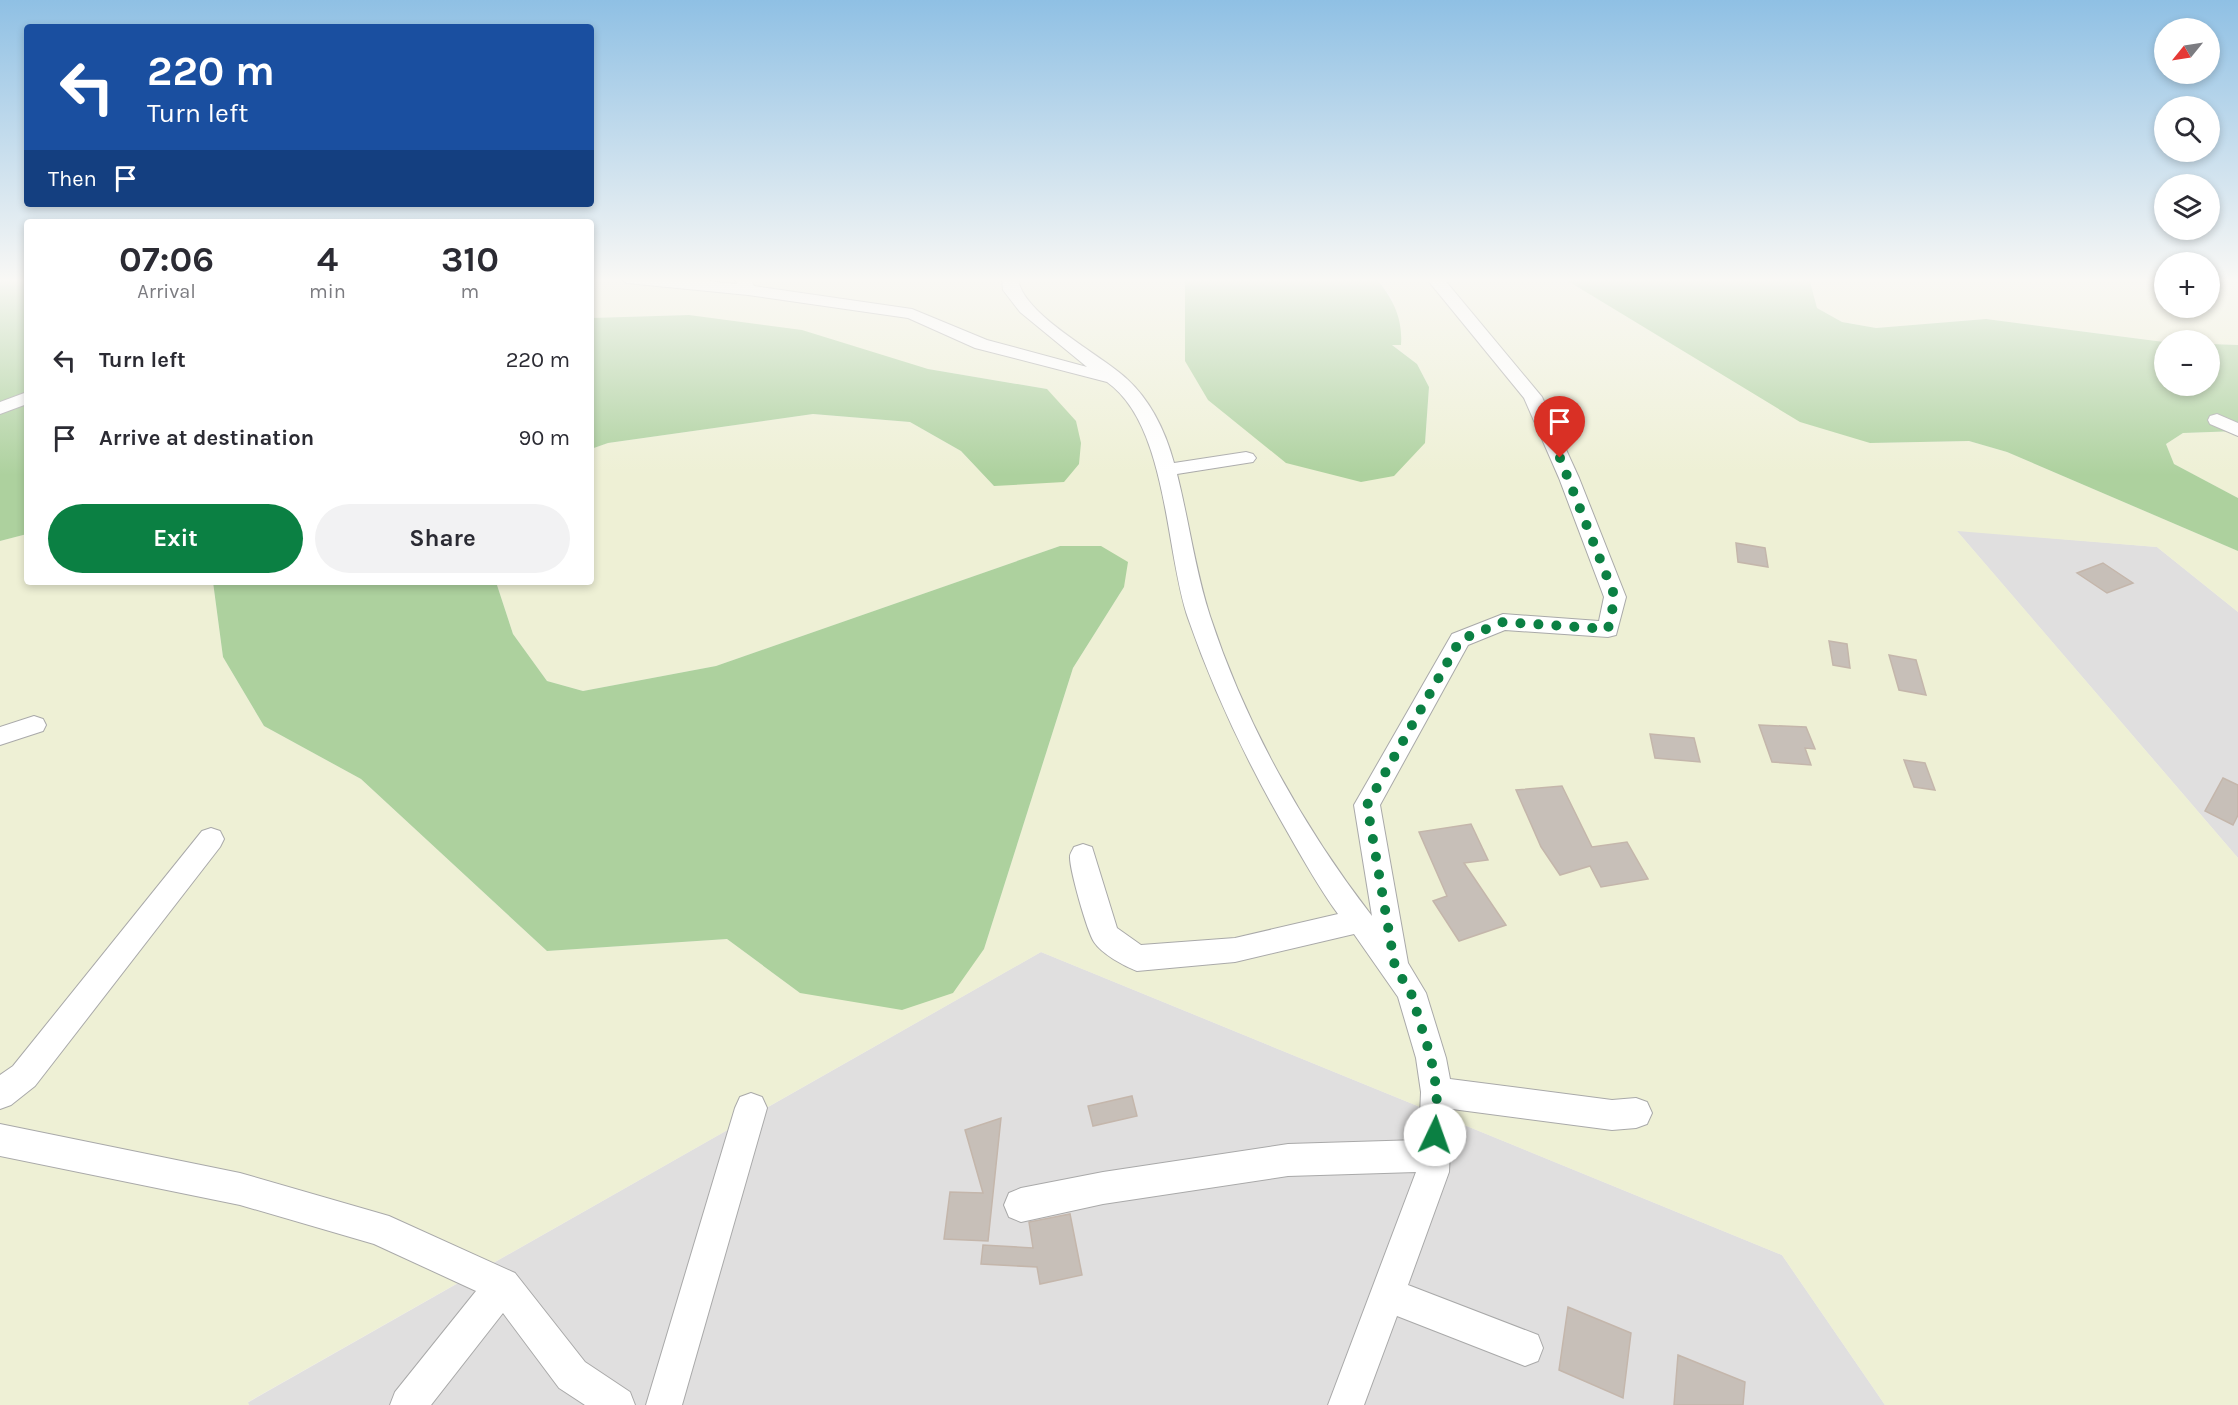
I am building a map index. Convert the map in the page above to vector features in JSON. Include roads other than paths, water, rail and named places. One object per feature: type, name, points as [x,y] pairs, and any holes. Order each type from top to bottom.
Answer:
[{"type":"street","points":[[980,344],[1093,373],[1121,383]]},
{"type":"street","points":[[1068,344],[1121,383],[1142,409],[1159,443],[1185,567],[1199,618],[1229,694],[1269,778],[1333,886],[1395,967],[1411,993],[1431,1058],[1437,1092],[1433,1172],[1389,1295],[1346,1405]]},
{"type":"street","points":[[1395,967],[1367,805],[1460,640],[1503,622],[1608,629],[1615,597],[1569,478],[1533,397],[1489,344]]},
{"type":"street","points":[[0,408],[24,399]]},
{"type":"street","points":[[2217,420],[2238,430]]},
{"type":"street","points":[[1166,470],[1246,458]]},
{"type":"street","points":[[0,736],[34,725]]},
{"type":"street","points":[[0,1094],[24,1076],[211,838]]},
{"type":"street","points":[[1083,855],[1091,892],[1105,935],[1137,958],[1235,950],[1360,921]]},
{"type":"street","points":[[1437,1092],[1612,1115],[1636,1113]]},
{"type":"street","points":[[664,1405],[751,1108]]},
{"type":"street","points":[[0,1140],[240,1190],[377,1227],[503,1284],[572,1375],[617,1405]]},
{"type":"street","points":[[1021,1205],[1103,1188],[1288,1160],[1434,1156]]},
{"type":"street","points":[[408,1405],[503,1284]]},
{"type":"street","points":[[1389,1295],[1525,1348]]}]
